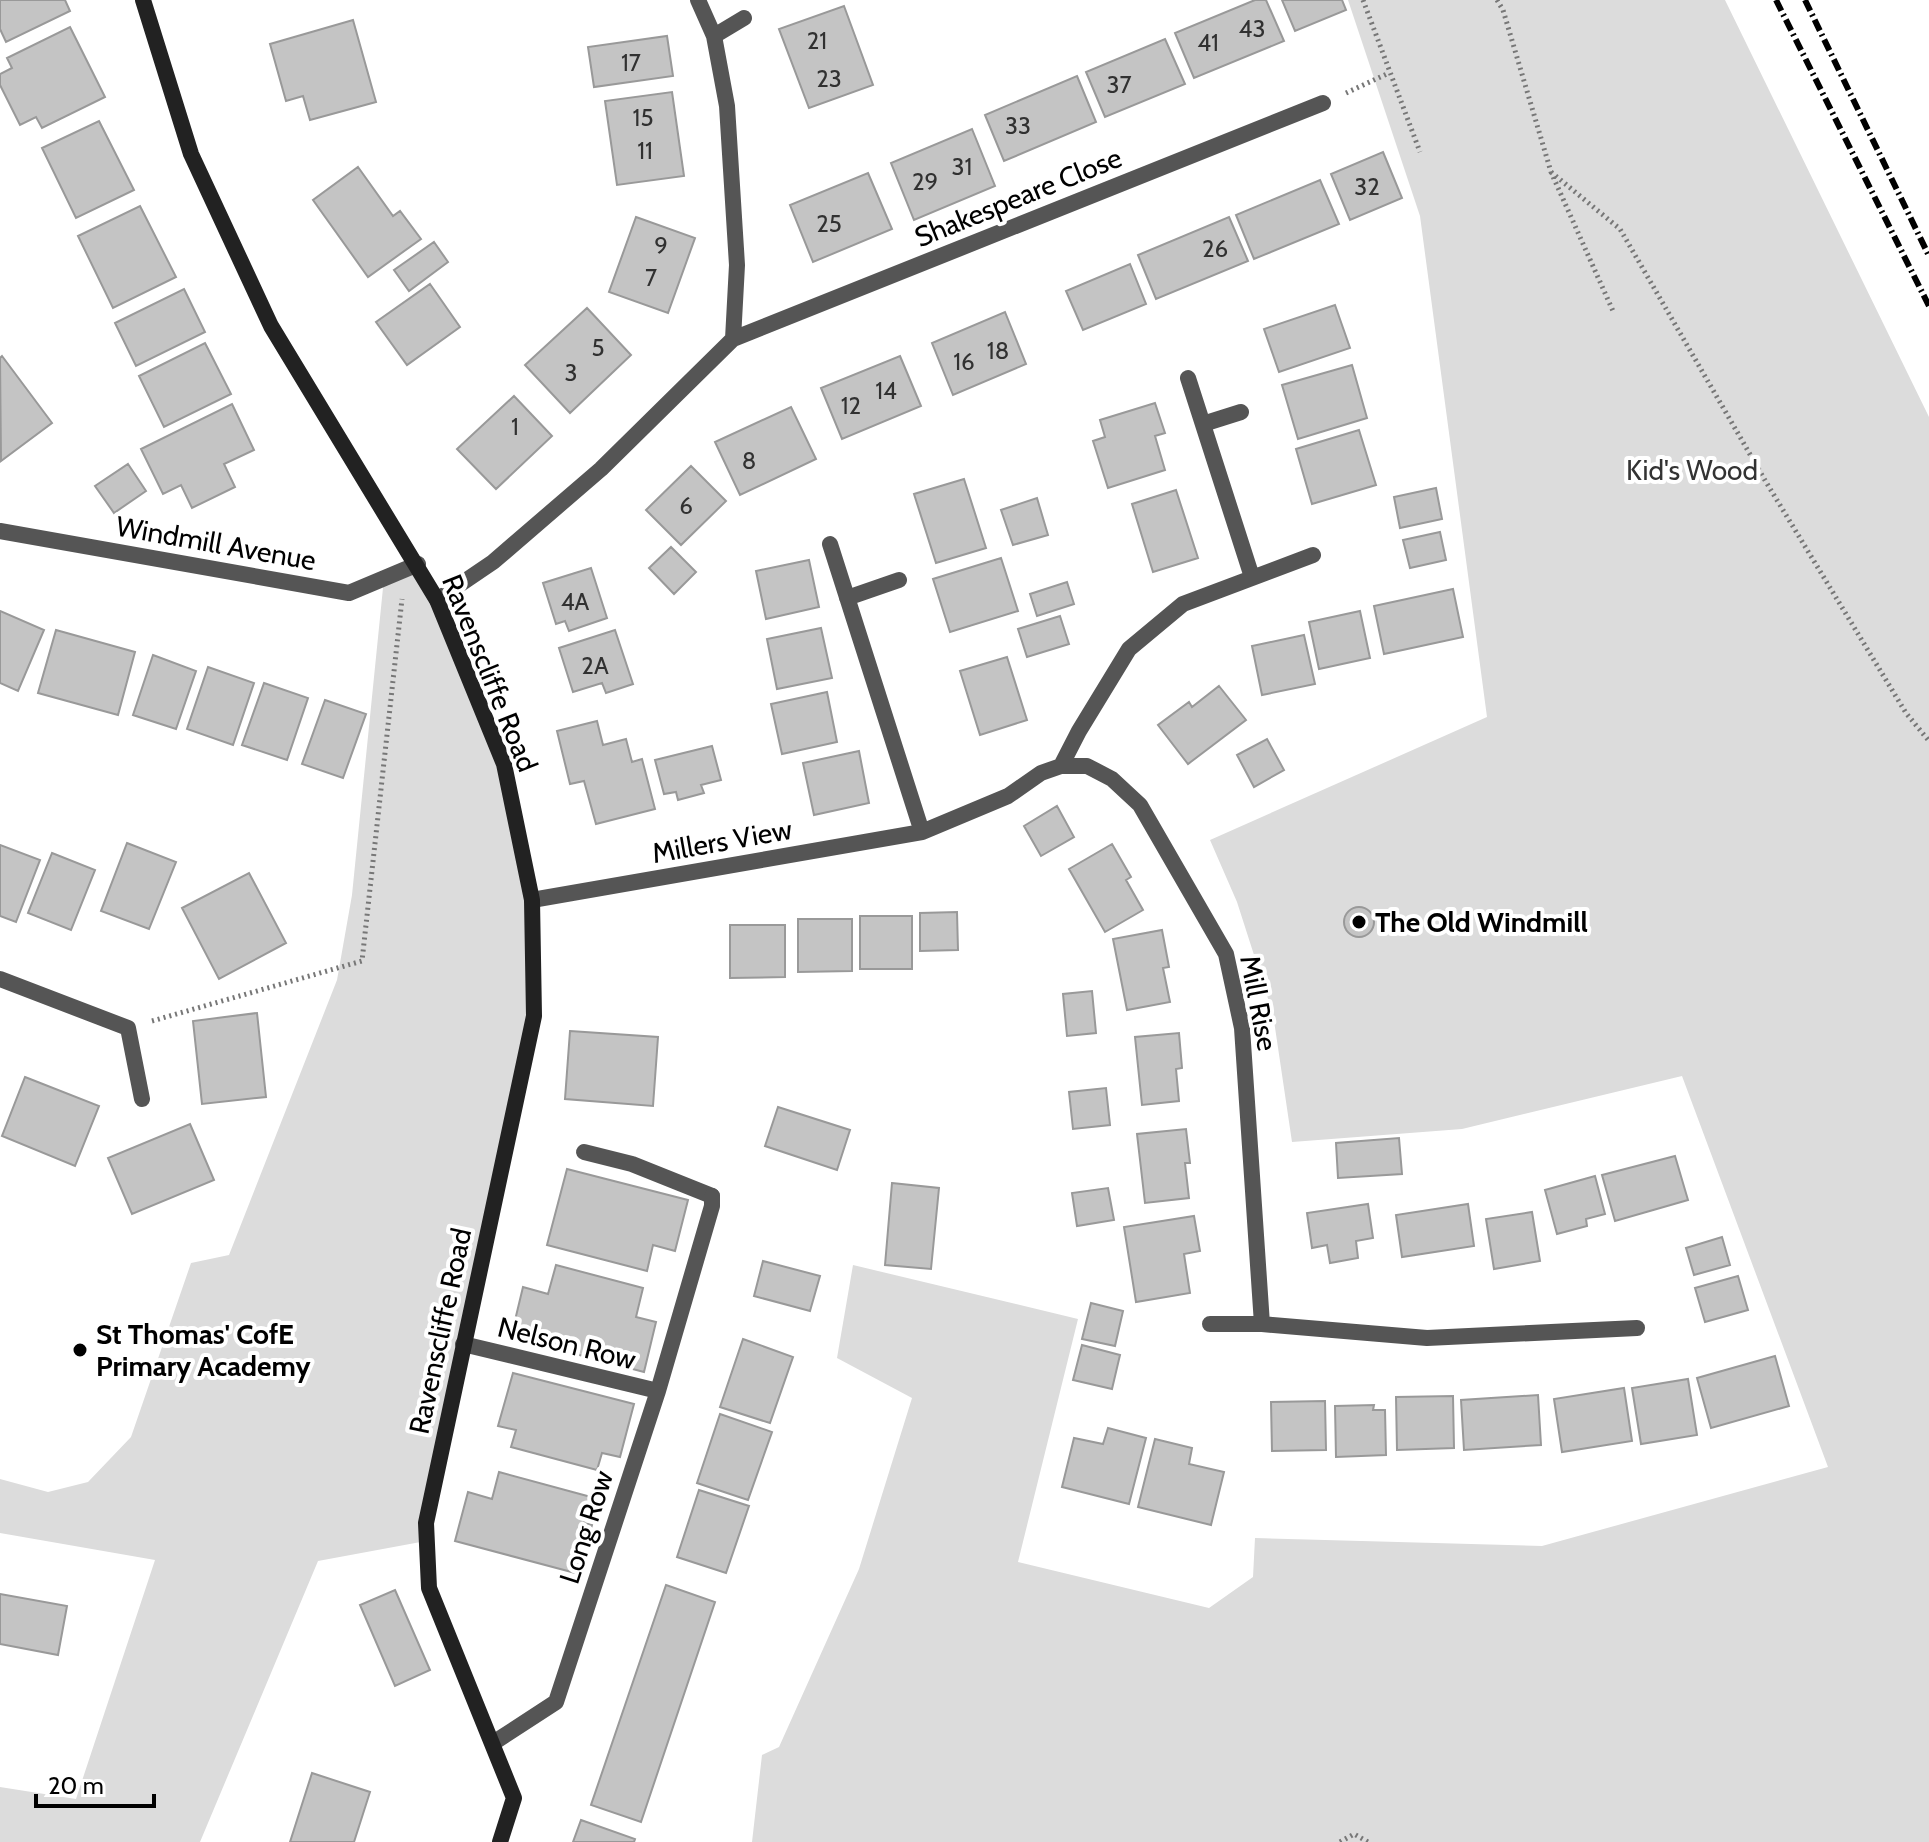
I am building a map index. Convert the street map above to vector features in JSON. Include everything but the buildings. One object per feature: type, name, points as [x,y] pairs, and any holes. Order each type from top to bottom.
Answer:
[{"type":"street","name":"Ravenscliffe Road","points":[[143,0],[191,154],[271,326],[411,567],[437,600],[504,764],[532,900],[534,1016],[426,1523],[429,1588],[493,1743]]},
{"type":"street","points":[[698,0],[714,36],[727,106],[737,265],[733,339]]},
{"type":"street","points":[[714,36],[744,18]]},
{"type":"street","name":"Shakespeare Close","points":[[437,600],[493,562],[601,469],[733,339],[1323,103]]},
{"type":"street","points":[[1188,378],[1252,577]]},
{"type":"street","points":[[1203,424],[1241,412]]},
{"type":"street","name":"Windmill Avenue","points":[[0,531],[349,593],[411,567]]},
{"type":"street","points":[[830,544],[922,832]]},
{"type":"street","points":[[1061,766],[1129,649],[1183,604],[1313,555]]},
{"type":"street","points":[[847,598],[899,580]]},
{"type":"street","name":"Millers View","points":[[532,900],[922,832],[1008,796],[1041,773],[1061,766]]},
{"type":"street","name":"Mill Rise","points":[[1061,766],[1087,766],[1112,779],[1140,805],[1226,954],[1242,1028],[1262,1324]]},
{"type":"street","points":[[0,979],[128,1028],[142,1099]]},
{"type":"street","name":"Long Row","points":[[493,1743],[556,1702],[658,1391],[712,1206],[712,1196],[632,1164],[584,1152]]},
{"type":"street","points":[[1210,1324],[1262,1324],[1427,1338],[1637,1328]]},
{"type":"street","name":"Nelson Row","points":[[463,1344],[658,1391]]},
{"type":"street","points":[[493,1743],[514,1798],[500,1842]]},
{"type":"path","points":[[1363,0],[1420,152]]},
{"type":"path","points":[[1497,0],[1503,10],[1551,172],[1613,311]]},
{"type":"path","points":[[1323,103],[1389,73]]},
{"type":"path","points":[[1551,172],[1620,229],[1774,495],[1906,713],[1929,741]]},
{"type":"path","points":[[128,1028],[362,961],[411,567]]},
{"type":"path","points":[[1340,1842],[1354,1834],[1368,1842]]},
{"type":"green space","name":"Kid's Wood","points":[[1348,0],[1725,0],[1929,417],[1929,1842],[752,1842],[762,1755],[779,1747],[859,1569],[912,1398],[837,1358],[853,1265],[1078,1319],[1018,1562],[1209,1608],[1253,1577],[1255,1538],[1542,1546],[1828,1467],[1682,1076],[1462,1129],[1292,1142],[1273,1014],[1237,902],[1210,840],[1487,717],[1420,216]]},
{"type":"green space","points":[[418,564],[504,764],[532,900],[534,1016],[426,1541],[318,1561],[200,1842],[0,1842],[0,1787],[76,1799],[155,1560],[0,1533],[0,1479],[48,1492],[88,1482],[131,1437],[191,1263],[229,1255],[337,980],[352,895],[384,578]]},
{"type":"railway","points":[[1776,0],[1929,306]]},
{"type":"railway","points":[[1805,0],[1929,256]]},
{"type":"place","name":"The Old Windmill","points":[[1359,922]]},
{"type":"place","name":"St Thomas' CofE Primary Academy","points":[[80,1350]]}]
